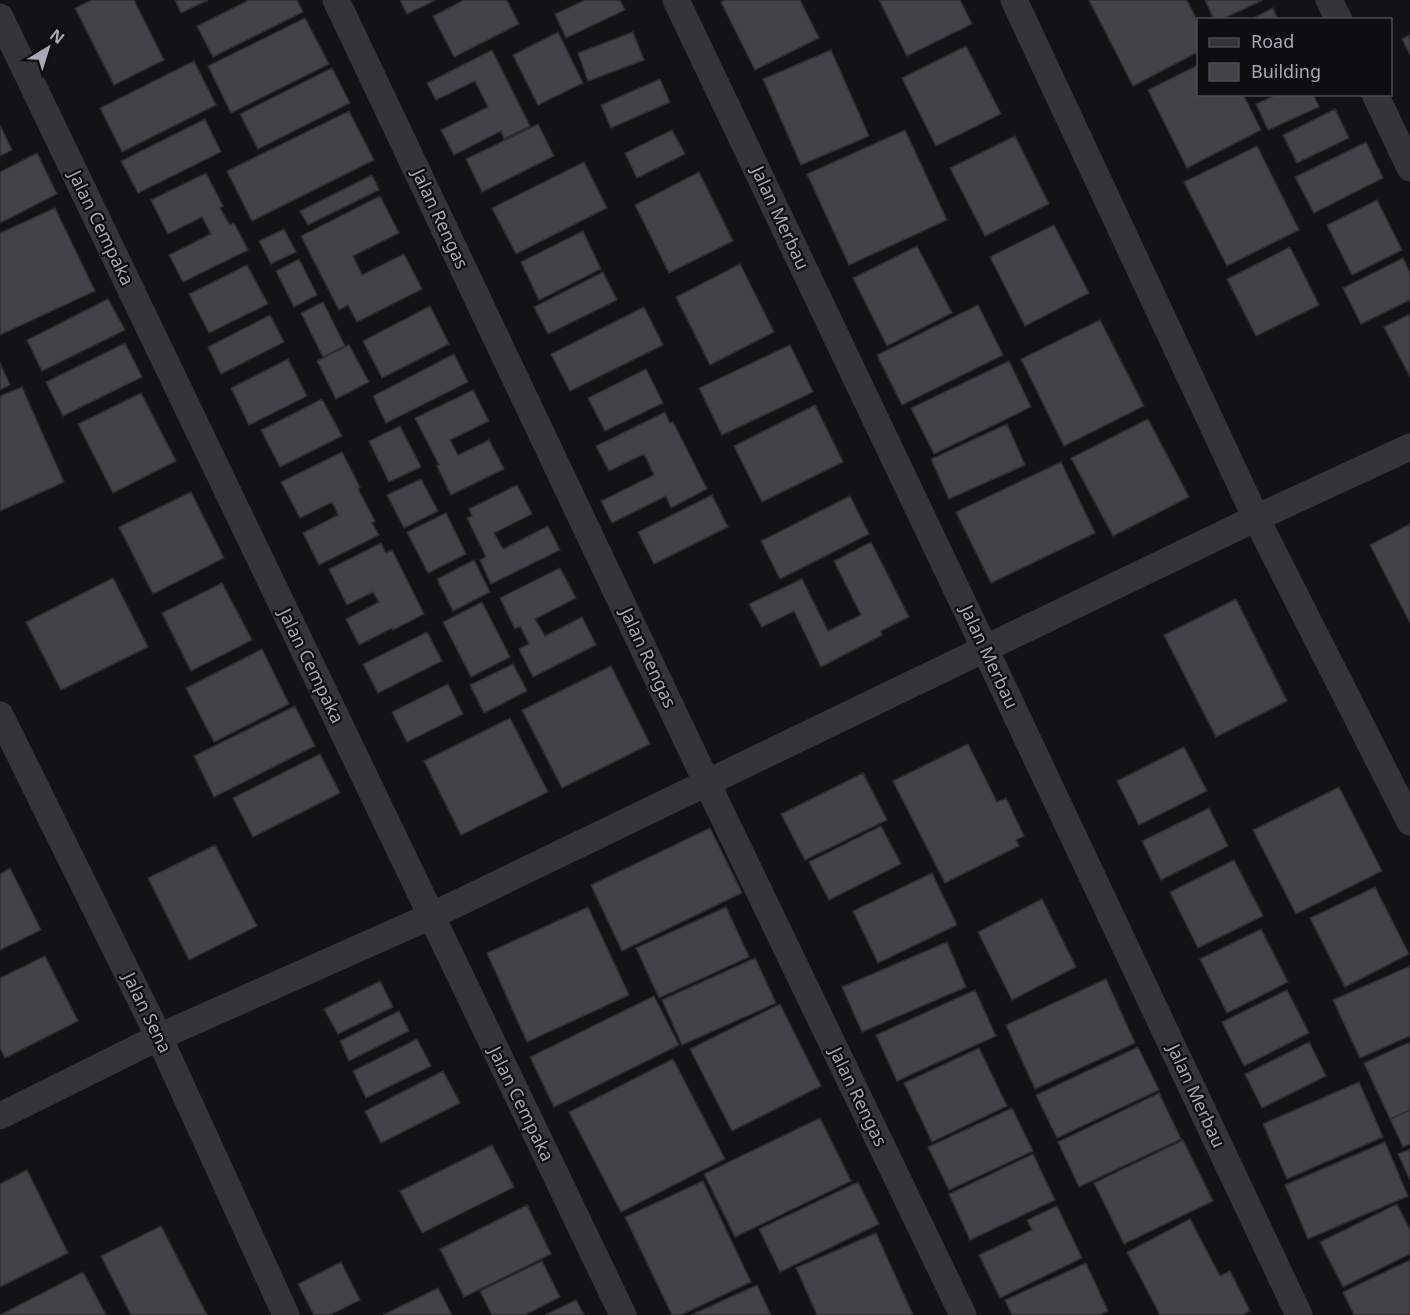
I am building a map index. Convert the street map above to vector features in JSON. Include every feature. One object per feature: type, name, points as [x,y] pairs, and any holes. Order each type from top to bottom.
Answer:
[{"type":"street","name":"Jalan Rengas","points":[[336,0],[707,783],[963,1315]]},
{"type":"street","name":"Jalan Merbau","points":[[676,0],[1299,1315]]},
{"type":"street","points":[[1014,0],[1256,518],[1410,822]]},
{"type":"street","points":[[1329,0],[1338,18]]},
{"type":"street","name":"Jalan Cempaka","points":[[0,16],[623,1315]]},
{"type":"street","points":[[1376,96],[1410,168]]},
{"type":"street","points":[[0,1116],[159,1036],[431,916],[1256,518],[1410,447]]},
{"type":"street","name":"Jalan Sena","points":[[0,715],[159,1036],[286,1315]]},
{"type":"building","points":[[92,0],[134,0],[164,60],[114,85],[75,8]]},
{"type":"building","points":[[175,0],[208,0],[181,13]]},
{"type":"building","points":[[249,0],[297,0],[303,12],[213,57],[197,26]]},
{"type":"building","points":[[400,0],[436,0],[407,14]]},
{"type":"building","points":[[464,0],[507,0],[519,24],[454,57],[433,16]]},
{"type":"building","points":[[585,0],[620,0],[625,10],[566,38],[555,14]]},
{"type":"building","points":[[725,0],[800,0],[819,38],[755,70],[721,2]]},
{"type":"building","points":[[879,0],[960,0],[972,24],[907,56]]},
{"type":"building","points":[[1089,0],[1187,0],[1197,20],[1197,53],[1133,86]]},
{"type":"building","points":[[1205,0],[1263,0],[1224,18],[1213,18]]},
{"type":"building","points":[[1273,8],[1277,18],[1254,18]]},
{"type":"building","points":[[305,18],[329,64],[231,113],[208,66]]},
{"type":"building","points":[[558,32],[583,83],[538,105],[513,55]]},
{"type":"building","points":[[633,32],[644,60],[588,81],[578,53]]},
{"type":"building","points":[[1410,35],[1410,55],[1402,39]]},
{"type":"building","points":[[966,46],[1001,114],[936,146],[902,78]]},
{"type":"building","points":[[492,50],[530,126],[504,139],[501,131],[454,155],[441,130],[488,107],[475,81],[436,100],[427,83]]},
{"type":"building","points":[[831,50],[869,136],[801,165],[763,79]]},
{"type":"building","points":[[194,61],[216,105],[122,152],[100,108]]},
{"type":"building","points":[[1197,66],[1197,96],[1244,96],[1261,130],[1187,168],[1148,90]]},
{"type":"building","points":[[332,68],[350,103],[258,149],[240,114]]},
{"type":"building","points":[[660,79],[670,102],[611,128],[601,105]]},
{"type":"building","points":[[1274,96],[1314,96],[1319,107],[1268,130],[1256,104]]},
{"type":"building","points":[[1335,109],[1349,138],[1297,163],[1283,135]]},
{"type":"building","points":[[349,111],[374,160],[252,221],[227,171]]},
{"type":"building","points":[[205,119],[221,152],[138,193],[121,161]]},
{"type":"building","points":[[538,124],[554,156],[482,192],[466,159]]},
{"type":"building","points":[[0,125],[12,150],[0,156]]},
{"type":"building","points":[[672,130],[685,154],[637,178],[625,153]]},
{"type":"building","points":[[905,130],[947,220],[849,265],[807,174]]},
{"type":"building","points":[[1015,136],[1049,204],[985,236],[950,168]]},
{"type":"building","points":[[1366,142],[1383,178],[1314,213],[1295,177]]},
{"type":"building","points":[[1257,146],[1299,230],[1227,266],[1184,182]]},
{"type":"building","points":[[37,153],[57,194],[0,223],[0,172]]},
{"type":"building","points":[[584,162],[607,208],[516,254],[492,208]]},
{"type":"building","points":[[699,172],[733,241],[669,273],[635,205]]},
{"type":"building","points":[[206,173],[223,206],[220,208],[230,225],[234,223],[248,250],[183,282],[169,255],[211,234],[202,217],[168,234],[151,200]]},
{"type":"building","points":[[372,175],[379,190],[308,225],[300,211]]},
{"type":"building","points":[[380,196],[399,233],[353,256],[362,275],[404,254],[422,289],[357,322],[348,305],[339,310],[301,236]]},
{"type":"building","points":[[1377,200],[1402,250],[1352,275],[1327,225]]},
{"type":"building","points":[[55,208],[95,291],[0,335],[0,233]]},
{"type":"building","points":[[1054,225],[1089,293],[1025,326],[990,257]]},
{"type":"building","points":[[284,229],[296,252],[271,264],[259,241]]},
{"type":"building","points":[[583,231],[601,269],[539,300],[521,262]]},
{"type":"building","points":[[917,246],[952,313],[887,346],[853,278]]},
{"type":"building","points":[[1290,247],[1319,305],[1256,336],[1227,279]]},
{"type":"building","points":[[1403,258],[1410,273],[1410,300],[1361,324],[1343,288]]},
{"type":"building","points":[[299,259],[317,295],[294,307],[276,271]]},
{"type":"building","points":[[740,264],[774,332],[710,365],[676,297]]},
{"type":"building","points":[[247,265],[268,304],[209,333],[189,294]]},
{"type":"building","points":[[603,272],[617,300],[548,334],[534,307]]},
{"type":"building","points":[[108,299],[125,330],[42,371],[27,340]]},
{"type":"building","points":[[323,302],[345,346],[323,357],[301,313]]},
{"type":"building","points":[[978,305],[1003,355],[902,405],[877,355]]},
{"type":"building","points":[[430,306],[449,344],[382,378],[363,341]]},
{"type":"building","points":[[644,307],[663,345],[570,391],[551,354]]},
{"type":"building","points":[[1410,314],[1410,377],[1384,327]]},
{"type":"building","points":[[270,315],[284,342],[221,374],[208,347]]},
{"type":"building","points":[[1100,320],[1144,406],[1064,446],[1021,359]]},
{"type":"building","points":[[125,343],[142,377],[63,416],[46,382]]},
{"type":"building","points":[[349,345],[369,382],[336,399],[317,361]]},
{"type":"building","points":[[790,345],[813,392],[722,435],[699,388]]},
{"type":"building","points":[[454,354],[468,382],[386,423],[373,396]]},
{"type":"building","points":[[288,359],[307,396],[249,425],[231,388]]},
{"type":"building","points":[[1009,361],[1031,407],[934,454],[911,408]]},
{"type":"building","points":[[0,363],[10,385],[0,390]]},
{"type":"building","points":[[646,369],[663,403],[605,431],[588,398]]},
{"type":"building","points":[[22,387],[64,482],[0,511],[0,396]]},
{"type":"building","points":[[473,390],[489,421],[450,440],[458,455],[489,440],[504,469],[451,495],[437,466],[439,465],[415,418]]},
{"type":"building","points":[[141,393],[176,461],[113,493],[78,424]]},
{"type":"building","points":[[322,399],[342,436],[280,467],[261,430]]},
{"type":"building","points":[[815,405],[843,462],[762,502],[734,446]]},
{"type":"building","points":[[665,412],[670,423],[673,422],[707,489],[671,508],[666,496],[612,523],[601,501],[654,475],[644,454],[609,471],[596,446]]},
{"type":"building","points":[[1148,419],[1189,497],[1113,536],[1071,458]]},
{"type":"building","points":[[1007,424],[1025,465],[949,499],[931,459]]},
{"type":"building","points":[[400,426],[421,467],[389,482],[369,441]]},
{"type":"building","points":[[342,452],[360,487],[358,489],[375,521],[372,523],[379,535],[319,565],[303,533],[338,515],[332,502],[300,518],[281,482]]},
{"type":"building","points":[[1061,462],[1095,533],[991,583],[956,512]]},
{"type":"building","points":[[421,479],[438,511],[404,528],[387,495]]},
{"type":"building","points":[[517,485],[532,514],[494,533],[503,549],[548,526],[560,550],[491,584],[480,560],[486,557],[467,518],[472,516],[469,509]]},
{"type":"building","points":[[191,492],[224,558],[153,594],[119,527]]},
{"type":"building","points":[[712,495],[728,527],[654,564],[638,532]]},
{"type":"building","points":[[850,496],[869,534],[780,579],[761,541]]},
{"type":"building","points":[[446,513],[466,554],[428,573],[407,532]]},
{"type":"building","points":[[1410,524],[1410,623],[1370,545]]},
{"type":"building","points":[[871,542],[909,617],[881,631],[882,635],[821,667],[794,611],[762,627],[749,604],[802,579],[828,631],[861,615],[834,561]]},
{"type":"building","points":[[381,543],[386,553],[392,550],[424,614],[359,645],[346,619],[379,602],[373,592],[347,605],[329,569]]},
{"type":"building","points":[[474,560],[490,592],[453,611],[437,579]]},
{"type":"building","points":[[560,568],[576,598],[535,619],[545,636],[582,617],[596,645],[533,677],[519,649],[529,644],[520,626],[515,629],[500,598]]},
{"type":"building","points":[[113,578],[148,647],[61,690],[26,622]]},
{"type":"building","points":[[222,583],[252,640],[191,671],[162,613]]},
{"type":"building","points":[[1236,599],[1287,701],[1216,737],[1164,635]]},
{"type":"building","points":[[482,602],[510,657],[471,677],[443,622]]},
{"type":"building","points":[[427,632],[442,661],[378,693],[363,664]]},
{"type":"building","points":[[262,649],[289,704],[214,742],[186,688]]},
{"type":"building","points":[[513,664],[527,691],[484,713],[470,685]]},
{"type":"building","points":[[611,666],[650,744],[562,788],[522,710]]},
{"type":"building","points":[[448,684],[463,714],[407,742],[392,712]]},
{"type":"building","points":[[295,706],[315,746],[214,797],[194,756]]},
{"type":"building","points":[[510,718],[548,792],[461,835],[424,761]]},
{"type":"building","points":[[968,744],[997,802],[1006,798],[1024,836],[1016,840],[1019,846],[945,883],[893,781]]},
{"type":"building","points":[[1184,747],[1207,791],[1139,825],[1117,781]]},
{"type":"building","points":[[320,754],[340,793],[253,837],[233,798]]},
{"type":"building","points":[[863,773],[887,820],[805,860],[781,814]]},
{"type":"building","points":[[1339,787],[1382,871],[1296,914],[1253,830]]},
{"type":"building","points":[[1209,808],[1228,846],[1161,880],[1142,841]]},
{"type":"building","points":[[881,826],[901,864],[829,900],[809,862]]},
{"type":"building","points":[[710,828],[742,893],[622,951],[591,885]]},
{"type":"building","points":[[215,845],[257,926],[189,960],[148,878]]},
{"type":"building","points":[[1234,860],[1263,916],[1198,948],[1170,892]]},
{"type":"building","points":[[10,868],[41,930],[0,950],[0,874]]},
{"type":"building","points":[[932,873],[957,925],[878,963],[853,911]]},
{"type":"building","points":[[1375,887],[1409,954],[1345,987],[1310,918]]},
{"type":"building","points":[[1042,899],[1076,967],[1012,1000],[978,932]]},
{"type":"building","points":[[588,907],[629,995],[527,1042],[487,953]]},
{"type":"building","points":[[726,907],[749,957],[659,998],[636,948]]},
{"type":"building","points":[[1261,929],[1288,982],[1227,1013],[1200,959]]},
{"type":"building","points":[[947,942],[966,987],[862,1032],[842,987]]},
{"type":"building","points":[[45,956],[78,1021],[5,1058],[0,1048],[0,978]]},
{"type":"building","points":[[755,958],[776,1003],[682,1045],[662,1000]]},
{"type":"building","points":[[1410,966],[1410,1036],[1360,1058],[1333,1000]]},
{"type":"building","points":[[1106,979],[1135,1043],[1035,1089],[1006,1025]]},
{"type":"building","points":[[380,981],[393,1007],[338,1034],[324,1009]]},
{"type":"building","points":[[975,990],[996,1036],[897,1081],[876,1035]]},
{"type":"building","points":[[1287,990],[1309,1033],[1244,1066],[1222,1022]]},
{"type":"building","points":[[654,996],[679,1045],[554,1107],[530,1057]]},
{"type":"building","points":[[780,1004],[821,1086],[732,1131],[690,1049]]},
{"type":"building","points":[[399,1011],[409,1031],[349,1061],[340,1041]]},
{"type":"building","points":[[417,1039],[431,1066],[366,1098],[353,1071]]},
{"type":"building","points":[[1309,1042],[1326,1076],[1262,1108],[1245,1074]]},
{"type":"building","points":[[1410,1042],[1410,1110],[1390,1119],[1364,1063]]},
{"type":"building","points":[[1138,1047],[1159,1090],[1057,1138],[1036,1095]]},
{"type":"building","points":[[979,1048],[1007,1106],[932,1142],[904,1083]]},
{"type":"building","points":[[673,1059],[725,1159],[621,1212],[569,1112]]},
{"type":"building","points":[[443,1071],[460,1103],[381,1143],[365,1111]]},
{"type":"building","points":[[1359,1082],[1383,1137],[1287,1179],[1263,1124]]},
{"type":"building","points":[[1159,1093],[1181,1139],[1079,1187],[1058,1142]]},
{"type":"building","points":[[1012,1108],[1033,1151],[949,1190],[928,1147]]},
{"type":"building","points":[[1410,1110],[1410,1144],[1403,1147],[1390,1119]]},
{"type":"building","points":[[820,1118],[851,1181],[735,1237],[704,1174]]},
{"type":"building","points":[[1183,1140],[1213,1201],[1124,1244],[1094,1183]]},
{"type":"building","points":[[1385,1142],[1408,1196],[1308,1239],[1285,1185]]},
{"type":"building","points":[[492,1145],[514,1187],[422,1233],[400,1191]]},
{"type":"building","points":[[1410,1149],[1410,1180],[1398,1154]]},
{"type":"building","points":[[1033,1154],[1055,1200],[970,1240],[949,1194]]},
{"type":"building","points":[[27,1170],[68,1253],[0,1287],[0,1184]]},
{"type":"building","points":[[703,1181],[751,1282],[681,1315],[672,1315],[625,1217]]},
{"type":"building","points":[[858,1182],[879,1224],[780,1272],[759,1229]]},
{"type":"building","points":[[1397,1204],[1410,1230],[1410,1254],[1343,1287],[1320,1242]]},
{"type":"building","points":[[527,1205],[551,1254],[464,1297],[440,1249]]},
{"type":"building","points":[[1057,1206],[1082,1258],[1000,1298],[979,1255],[1032,1230],[1027,1220]]},
{"type":"building","points":[[1190,1219],[1220,1276],[1230,1271],[1250,1311],[1243,1315],[1160,1315],[1127,1252]]},
{"type":"building","points":[[161,1226],[207,1315],[131,1315],[101,1256]]},
{"type":"building","points":[[876,1233],[913,1315],[817,1315],[796,1268]]},
{"type":"building","points":[[1410,1260],[1410,1315],[1354,1315],[1343,1292]]},
{"type":"building","points":[[542,1261],[560,1297],[525,1315],[492,1315],[480,1291]]},
{"type":"building","points":[[341,1262],[360,1300],[330,1315],[314,1315],[298,1284]]},
{"type":"building","points":[[1086,1263],[1108,1311],[1099,1315],[1012,1315],[1005,1300]]},
{"type":"building","points":[[83,1272],[106,1315],[0,1315]]},
{"type":"building","points":[[757,1285],[771,1315],[691,1315]]},
{"type":"building","points":[[438,1288],[452,1315],[383,1315]]},
{"type":"building","points":[[576,1300],[584,1315],[545,1315]]}]
